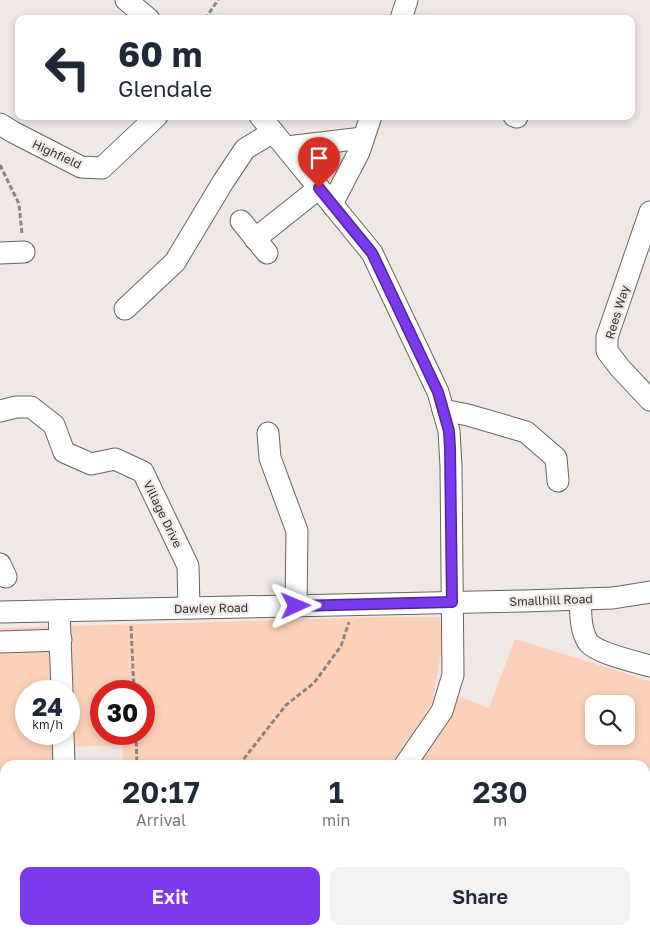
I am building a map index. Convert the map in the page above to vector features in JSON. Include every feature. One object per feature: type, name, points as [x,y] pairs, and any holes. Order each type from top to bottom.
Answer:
[{"type":"street","points":[[126,0],[144,15]]},
{"type":"street","points":[[403,15],[407,0]]},
{"type":"street","name":"Highfield","points":[[0,124],[81,167],[102,168],[153,120]]},
{"type":"street","points":[[332,204],[359,152],[370,120]]},
{"type":"street","points":[[125,309],[175,262],[245,149],[273,132],[363,138]]},
{"type":"street","points":[[273,132],[372,253],[438,392],[449,431],[453,675],[442,711],[408,760]]},
{"type":"street","points":[[242,221],[261,246],[319,188]]},
{"type":"street","name":"Rees Way","points":[[649,216],[607,337],[607,351],[650,400]]},
{"type":"street","points":[[0,253],[24,252]]},
{"type":"street","name":"Village Drive","points":[[0,411],[16,407],[31,408],[54,425],[64,452],[91,464],[115,459],[143,472],[188,566],[190,608]]},
{"type":"street","points":[[443,410],[468,415],[526,432],[556,458],[558,481]]},
{"type":"street","points":[[268,433],[270,458],[297,531],[296,606]]},
{"type":"street","name":"Smallhill Road","points":[[452,602],[580,600],[613,598],[650,592]]},
{"type":"street","points":[[580,600],[582,625],[588,643],[604,652],[650,666]]},
{"type":"street","name":"Dawley Road","points":[[0,612],[452,602]]},
{"type":"street","points":[[60,611],[62,680]]},
{"type":"street","points":[[0,642],[61,640]]},
{"type":"street","points":[[63,745],[64,760]]},
{"type":"path","points":[[208,15],[218,0]]},
{"type":"path","points":[[0,165],[19,204],[24,252]]},
{"type":"path","points":[[243,760],[286,706],[314,683],[336,653],[341,646],[355,604]]},
{"type":"path","points":[[130,610],[133,680]]},
{"type":"path","points":[[137,745],[138,760]]},
{"type":"shaded area","points":[[439,617],[444,635],[433,700],[407,746],[396,760],[124,760],[122,745],[70,747],[70,760],[0,760],[0,628]]},
{"type":"shaded area","points":[[515,639],[650,681],[650,760],[418,760],[456,695],[489,708]]},
{"type":"route","points":[[296,606],[452,602],[452,482],[449,431],[438,392],[372,253],[319,188]]}]
